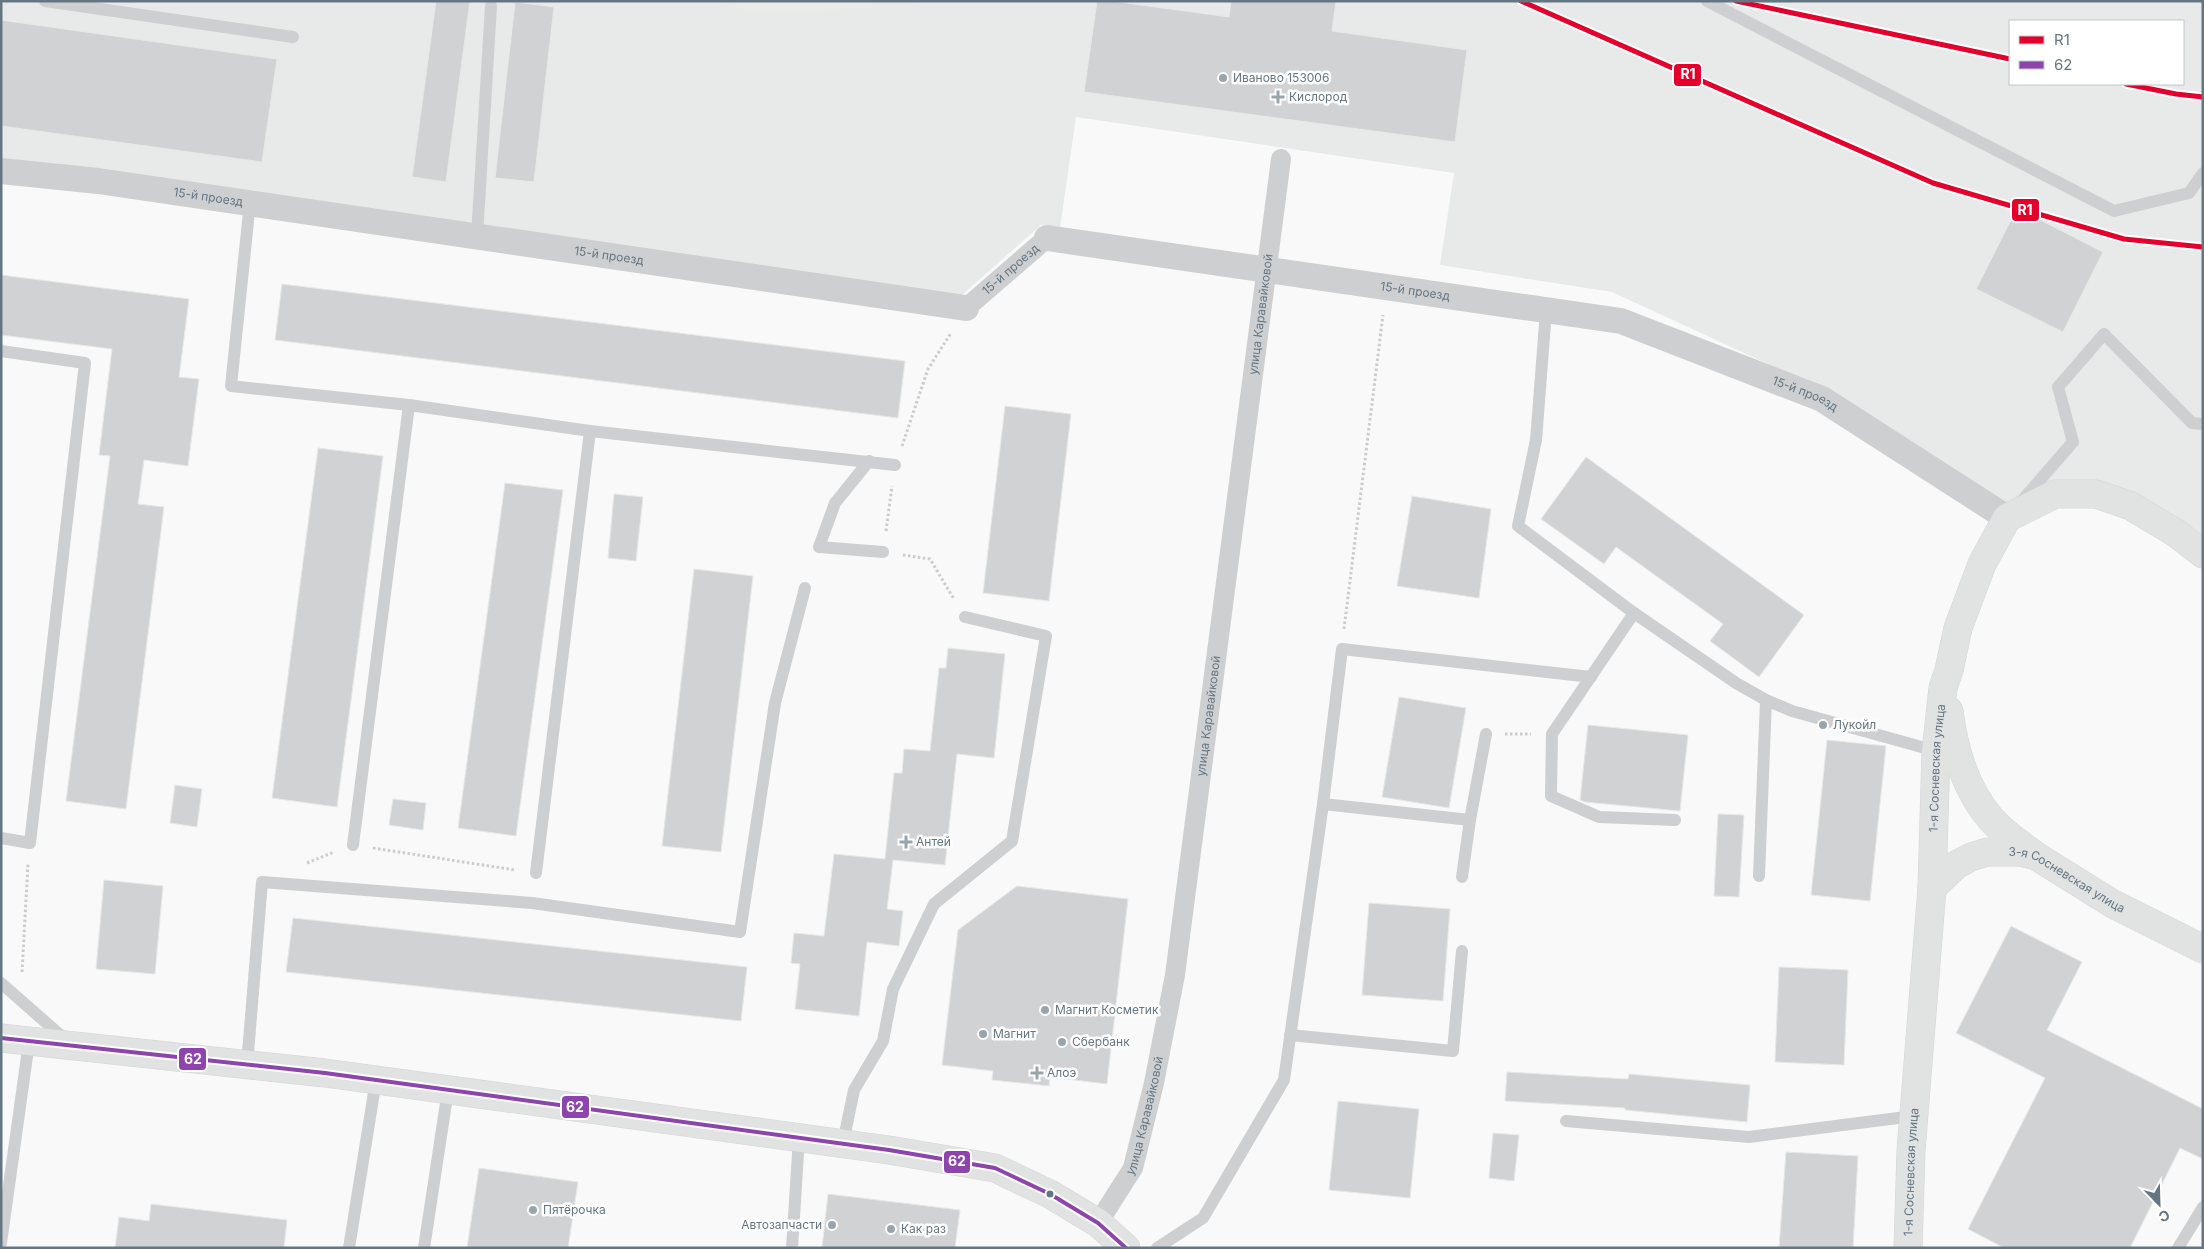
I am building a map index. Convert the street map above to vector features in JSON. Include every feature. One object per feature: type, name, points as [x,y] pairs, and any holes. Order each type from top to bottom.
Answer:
[{"type":"main road","points":[[2007,518],[2055,494],[2096,494],[2131,506],[2176,533],[2203,554]]},
{"type":"main road","name":"1-я Сосневская улица","points":[[1908,1248],[1911,1151],[1920,1015],[1932,888],[1936,751],[1943,688],[1950,670],[1958,628],[1982,564],[2007,518]]},
{"type":"main road","points":[[1950,670],[1949,708],[1952,735],[1962,772],[1991,819],[2036,856]]},
{"type":"main road","name":"3-я Сосневская улица","points":[[1932,888],[1956,865],[1987,852],[2020,852],[2036,856],[2113,904],[2203,948]]},
{"type":"main road","points":[[1,1038],[376,1080],[843,1143],[995,1168],[1050,1194],[1098,1223],[1126,1248]]},
{"type":"street","name":"улица Каравайковой","points":[[1098,1223],[1133,1168],[1154,1083],[1175,975],[1281,159]]},
{"type":"street","name":"15-й проезд","points":[[1,171],[98,181],[250,202],[966,308],[1047,238],[1621,321],[1822,399],[2007,518]]},
{"type":"lane","points":[[44,1],[293,37]]},
{"type":"lane","points":[[1706,1],[2114,211],[2189,194],[2203,173]]},
{"type":"lane","points":[[477,236],[492,6]]},
{"type":"lane","points":[[250,202],[231,386],[409,405],[590,431],[895,464]]},
{"type":"lane","points":[[1546,311],[1536,440],[1518,526],[1634,613],[1736,683],[1766,700],[1792,711],[1936,751]]},
{"type":"lane","points":[[2007,518],[2073,442],[2058,387],[2104,334],[2192,423],[2203,424]]},
{"type":"lane","points":[[1,352],[85,363],[30,843],[1,838]]},
{"type":"lane","points":[[352,845],[409,405]]},
{"type":"lane","points":[[536,873],[590,431]]},
{"type":"lane","points":[[869,461],[835,503],[819,547],[883,552]]},
{"type":"lane","points":[[247,1065],[262,882],[532,903],[740,932],[774,703],[805,588]]},
{"type":"lane","points":[[1634,613],[1552,734],[1551,796],[1599,817],[1676,820]]},
{"type":"lane","points":[[843,1143],[854,1090],[883,1041],[893,989],[934,904],[1012,841],[1046,636],[965,616]]},
{"type":"lane","points":[[1157,1248],[1203,1218],[1284,1080],[1323,804],[1342,649],[1591,677]]},
{"type":"lane","points":[[1759,876],[1766,700]]},
{"type":"lane","points":[[1462,877],[1470,820],[1486,734]]},
{"type":"lane","points":[[1323,804],[1470,820]]},
{"type":"lane","points":[[1290,1035],[1453,1051],[1462,951]]},
{"type":"lane","points":[[1,983],[73,1046]]},
{"type":"lane","points":[[1,1243],[29,1042]]},
{"type":"lane","points":[[349,1248],[376,1080]]},
{"type":"lane","points":[[424,1248],[448,1090]]},
{"type":"lane","points":[[1566,1121],[1749,1137],[1914,1116]]},
{"type":"lane","points":[[792,1248],[799,1138]]},
{"type":"lane","points":[[2178,1248],[2203,1207]]},
{"type":"path","points":[[1342,649],[1386,288]]},
{"type":"path","points":[[965,616],[930,559],[883,552],[895,464],[928,370],[966,308]]},
{"type":"path","points":[[1486,734],[1552,734]]},
{"type":"path","points":[[20,1000],[30,843]]},
{"type":"path","points":[[352,845],[536,873]]},
{"type":"shaded area","points":[[1,1],[2203,1],[2203,551],[2136,502],[2005,510],[1829,392],[1612,292],[1440,265],[1454,173],[1076,117],[1060,228],[1041,225],[962,295],[1,159]]},
{"type":"shaded area","points":[[717,1],[914,1],[915,5],[756,15]]},
{"type":"building","points":[[436,1],[470,1],[446,182],[412,177]]},
{"type":"building","points":[[1097,1],[1112,1],[1229,17],[1231,1],[1336,1],[1332,31],[1467,50],[1455,142],[1084,92]]},
{"type":"building","points":[[515,2],[554,7],[534,182],[495,178]]},
{"type":"building","points":[[1,20],[277,59],[262,162],[1,126]]},
{"type":"building","points":[[2017,208],[2103,252],[2063,332],[1976,289]]},
{"type":"building","points":[[1,275],[189,299],[179,377],[199,379],[188,466],[144,460],[138,504],[164,507],[126,809],[66,801],[110,456],[99,455],[112,349],[1,335]]},
{"type":"building","points":[[282,284],[905,361],[898,418],[275,340]]},
{"type":"building","points":[[1005,406],[1071,414],[1049,601],[983,593]]},
{"type":"building","points":[[318,448],[383,456],[337,807],[272,798]]},
{"type":"building","points":[[1586,457],[1804,615],[1759,677],[1710,641],[1723,624],[1616,547],[1604,564],[1541,519]]},
{"type":"building","points":[[505,483],[563,490],[516,836],[458,828]]},
{"type":"building","points":[[614,494],[643,497],[636,561],[608,558]]},
{"type":"building","points":[[1412,496],[1491,509],[1479,598],[1397,586]]},
{"type":"building","points":[[694,569],[753,576],[721,852],[662,846]]},
{"type":"building","points":[[948,648],[1005,654],[994,758],[957,754],[945,865],[893,860],[887,909],[903,911],[899,946],[867,942],[859,1016],[795,1009],[800,964],[791,963],[794,933],[824,936],[834,854],[885,859],[894,773],[902,773],[904,749],[930,751],[939,668],[946,668]]},
{"type":"building","points":[[1399,697],[1466,708],[1449,808],[1382,797]]},
{"type":"building","points":[[1588,725],[1688,735],[1680,811],[1580,800]]},
{"type":"building","points":[[1827,740],[1886,746],[1870,901],[1811,895]]},
{"type":"building","points":[[175,785],[202,789],[197,827],[170,823]]},
{"type":"building","points":[[393,799],[426,803],[423,830],[389,825]]},
{"type":"building","points":[[1718,814],[1744,815],[1739,897],[1714,896]]},
{"type":"building","points":[[104,880],[163,886],[155,974],[96,969]]},
{"type":"building","points":[[1017,886],[1128,899],[1107,1084],[1050,1077],[1049,1086],[992,1080],[993,1071],[942,1065],[958,930]]},
{"type":"building","points":[[1369,903],[1450,909],[1443,1001],[1362,995]]},
{"type":"building","points":[[293,918],[747,967],[741,1021],[286,972]]},
{"type":"building","points":[[2011,926],[2082,962],[2047,1030],[2203,1109],[2203,1159],[2180,1148],[2130,1248],[2004,1248],[1968,1229],[2045,1078],[1956,1033]]},
{"type":"building","points":[[1779,967],[1848,970],[1844,1065],[1775,1062]]},
{"type":"building","points":[[1507,1072],[1628,1079],[1629,1074],[1750,1085],[1747,1122],[1625,1110],[1625,1108],[1505,1101]]},
{"type":"building","points":[[1338,1101],[1419,1109],[1410,1198],[1329,1190]]},
{"type":"building","points":[[1493,1133],[1519,1135],[1514,1181],[1489,1178]]},
{"type":"building","points":[[1786,1152],[1858,1156],[1853,1248],[1779,1248]]},
{"type":"building","points":[[479,1168],[578,1182],[568,1248],[467,1248]]},
{"type":"building","name":"Как раз","points":[[828,1194],[960,1210],[955,1248],[822,1248]]},
{"type":"building","points":[[151,1204],[287,1220],[284,1248],[115,1248],[119,1217],[149,1221]]},
{"type":"transit line","name":"R1","points":[[1521,1],[1933,183],[2124,239],[2203,247]]},
{"type":"transit line","name":"R1","points":[[1736,1],[2009,59]]},
{"type":"transit line","name":"R1","points":[[2131,85],[2203,97]]},
{"type":"transit line","name":"62","points":[[1,1038],[325,1073],[889,1150],[995,1168],[1050,1194],[1098,1223],[1126,1248]]},
{"type":"place","name":"Иваново 153006","points":[[1223,78]]},
{"type":"place","name":"Кислород","points":[[1278,97]]},
{"type":"place","name":"Лукойл","points":[[1823,725]]},
{"type":"place","name":"Антей","points":[[906,842]]},
{"type":"place","name":"Магнит Косметик","points":[[1045,1010]]},
{"type":"place","name":"Магнит","points":[[983,1034]]},
{"type":"place","name":"Сбербанк","points":[[1062,1042]]},
{"type":"place","name":"Алоэ","points":[[1037,1073]]},
{"type":"place","name":"Пятёрочка","points":[[533,1210]]},
{"type":"place","name":"Автозапчасти","points":[[832,1225]]},
{"type":"place","name":"Как раз","points":[[891,1229]]}]
